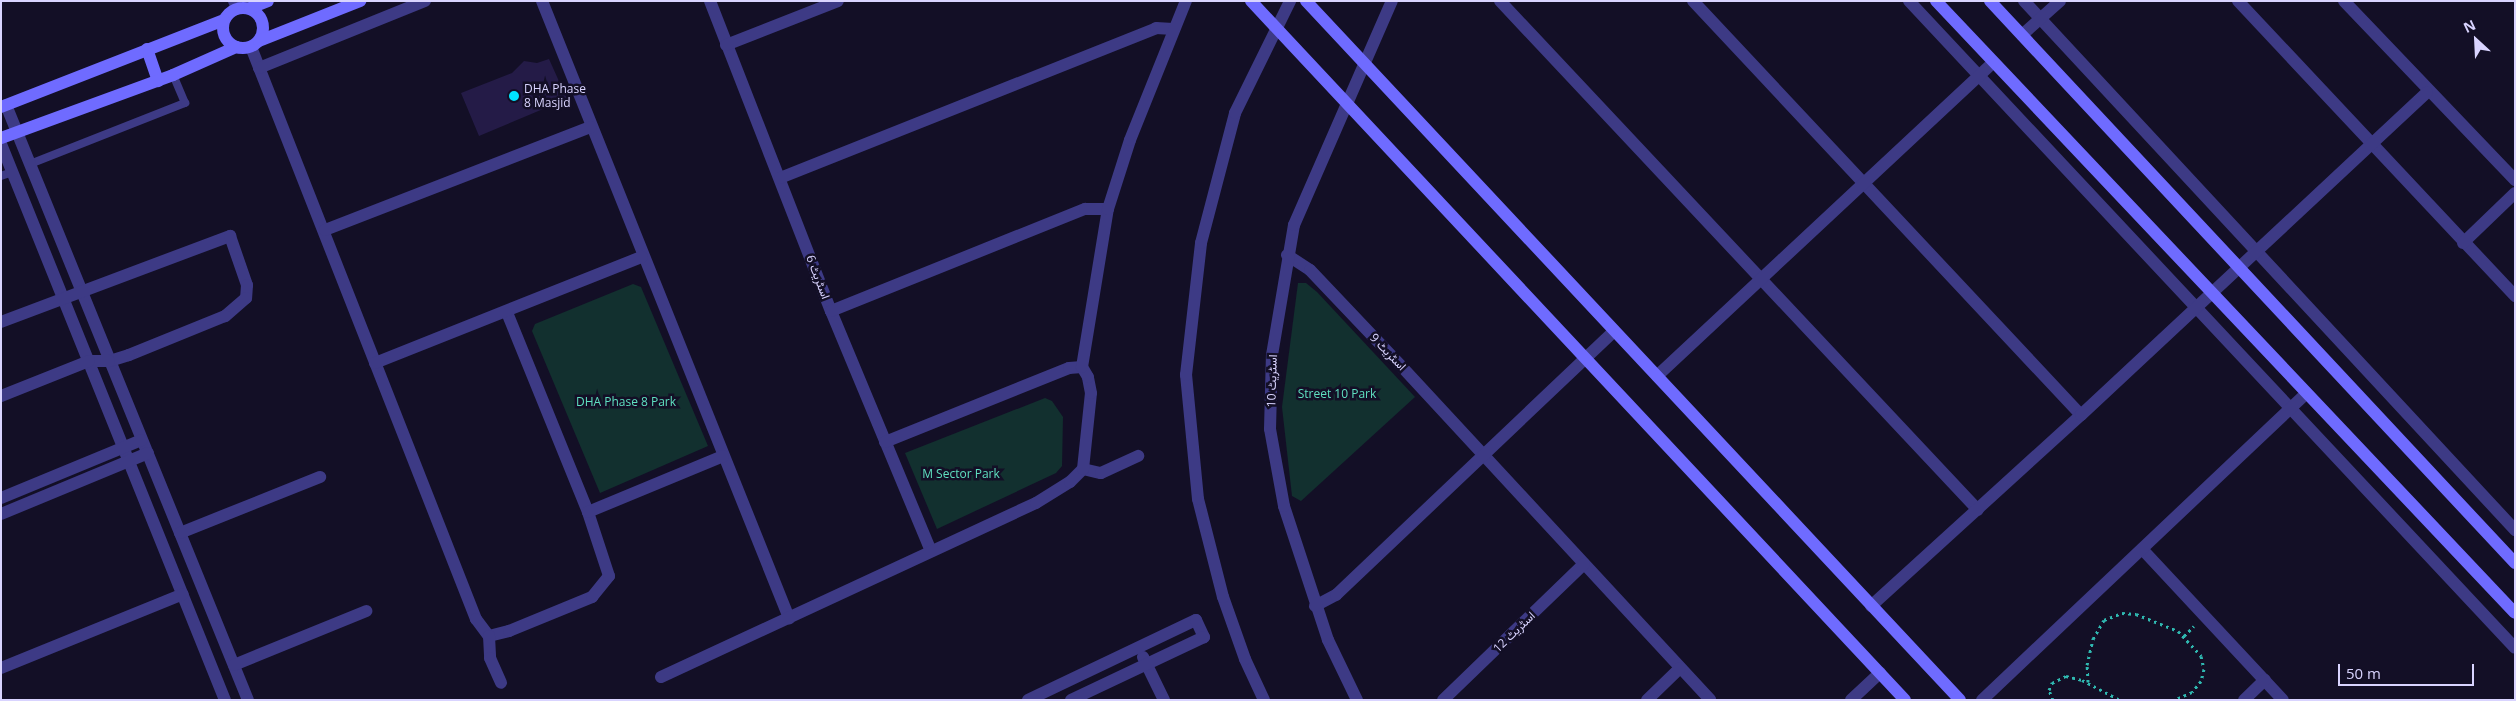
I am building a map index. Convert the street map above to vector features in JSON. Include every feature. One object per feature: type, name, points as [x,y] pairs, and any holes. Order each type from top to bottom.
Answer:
[{"type":"street","points":[[250,8],[268,1]]},
{"type":"street","points":[[1,138],[158,81],[236,47],[255,44],[360,1]]},
{"type":"street","points":[[259,68],[425,1]]},
{"type":"street","points":[[542,1],[642,257],[789,618]]},
{"type":"street","name":"اسٹریٹ 6","points":[[710,1],[831,311],[932,551]]},
{"type":"street","points":[[726,45],[838,1]]},
{"type":"street","points":[[661,677],[1036,503],[1070,482],[1082,469],[1090,393],[1088,377],[1082,367],[1108,209],[1130,140],[1186,1]]},
{"type":"street","points":[[1252,1],[1905,700]]},
{"type":"street","points":[[1264,700],[1245,659],[1223,597],[1198,499],[1186,375],[1201,243],[1235,113],[1275,27],[1290,1]]},
{"type":"street","points":[[1306,1],[1960,700]]},
{"type":"street","name":"اسٹریٹ 10","points":[[1357,700],[1328,640],[1315,606],[1284,506],[1270,428],[1272,355],[1287,255],[1294,225],[1392,1]]},
{"type":"street","points":[[1500,1],[1978,510]]},
{"type":"street","points":[[1693,1],[2081,415]]},
{"type":"street","points":[[1909,1],[1978,77],[2196,306],[2515,648]]},
{"type":"street","points":[[1936,1],[1992,64],[2212,291],[2306,394],[2515,613]]},
{"type":"street","points":[[1990,1],[2515,563]]},
{"type":"street","points":[[2024,1],[2515,530]]},
{"type":"street","points":[[2022,35],[2060,1]]},
{"type":"street","points":[[2238,1],[2463,243],[2515,296]]},
{"type":"street","points":[[2344,1],[2427,92],[2515,180]]},
{"type":"street","points":[[248,700],[30,164],[4,106],[224,20],[235,5],[250,8],[262,19],[263,34],[255,44],[259,68],[325,230],[375,363],[476,619],[489,636],[490,658],[501,683]]},
{"type":"street","points":[[224,20],[224,36],[236,47]]},
{"type":"street","points":[[780,178],[1156,28],[1174,29]]},
{"type":"street","points":[[147,49],[158,81]]},
{"type":"street","points":[[1657,376],[1992,64]]},
{"type":"street","points":[[1871,606],[2081,415],[2427,92]]},
{"type":"street","points":[[325,230],[591,127]]},
{"type":"street","points":[[1,144],[7,174],[62,297],[225,700]]},
{"type":"street","points":[[7,174],[30,164]]},
{"type":"street","points":[[2463,243],[2515,193]]},
{"type":"street","points":[[831,311],[1085,209],[1108,209]]},
{"type":"street","points":[[1,322],[62,297],[230,236],[247,284],[246,298],[239,307],[216,320],[110,360],[88,361],[1,396]]},
{"type":"street","name":"اسٹریٹ 9","points":[[1287,255],[1310,270],[1710,700]]},
{"type":"street","points":[[375,363],[507,313],[642,257]]},
{"type":"street","points":[[489,636],[509,631],[592,597],[603,588],[609,576],[588,512],[507,313]]},
{"type":"street","points":[[1315,606],[1336,595],[1614,331]]},
{"type":"street","points":[[885,442],[1069,368],[1082,367]]},
{"type":"street","points":[[1982,700],[2144,550],[2306,394]]},
{"type":"street","points":[[1,498],[142,440]]},
{"type":"street","points":[[1,514],[148,453]]},
{"type":"street","points":[[588,512],[723,456]]},
{"type":"street","points":[[1082,469],[1101,473],[1138,456]]},
{"type":"street","points":[[180,533],[320,477]]},
{"type":"street","points":[[2144,550],[2283,700]]},
{"type":"street","name":"اسٹریٹ 12","points":[[1443,700],[1584,564]]},
{"type":"street","points":[[1,668],[183,594]]},
{"type":"street","points":[[234,665],[366,611]]},
{"type":"street","points":[[1028,700],[1196,620],[1204,637],[1070,700]]},
{"type":"street","points":[[1139,648],[1164,700]]},
{"type":"street","points":[[1647,700],[1680,668]]},
{"type":"street","points":[[1851,700],[1880,673]]},
{"type":"street","points":[[2244,700],[2265,680]]},
{"type":"lane","points":[[30,164],[186,103],[173,75]]},
{"type":"path","points":[[2088,682],[2086,665],[2094,639],[2104,620],[2122,613],[2136,614],[2178,631],[2201,656],[2204,668],[2201,681],[2192,692],[2174,700]]},
{"type":"path","points":[[2053,700],[2049,690],[2057,679],[2066,676],[2088,682],[2106,695],[2120,700]]},
{"type":"green space","name":"Street 10 Park","points":[[1298,283],[1306,283],[1317,292],[1415,397],[1301,501],[1292,496],[1282,407]]},
{"type":"green space","name":"DHA Phase 8 Park","points":[[633,284],[641,287],[708,446],[600,493],[532,331],[535,324]]},
{"type":"green space","name":"M Sector Park","points":[[1045,398],[1052,401],[1063,417],[1062,466],[1056,473],[937,529],[905,453]]},
{"type":"building","name":"DHA Phase 8 Masjid","points":[[549,59],[567,99],[479,136],[461,93],[512,73],[524,61],[537,63]]},
{"type":"place","name":"DHA Phase 8 Masjid","points":[[514,96]]}]
